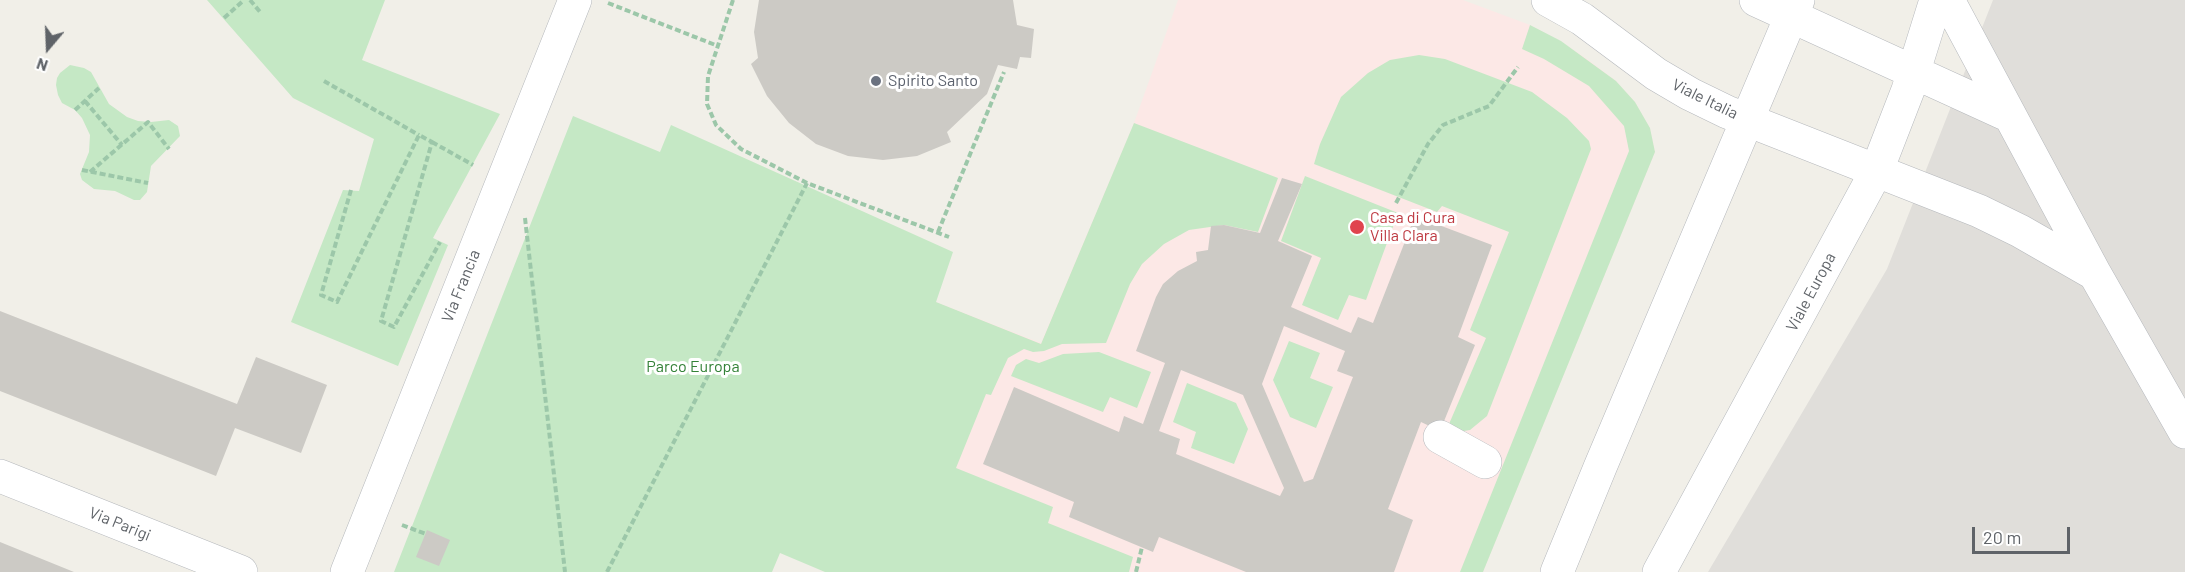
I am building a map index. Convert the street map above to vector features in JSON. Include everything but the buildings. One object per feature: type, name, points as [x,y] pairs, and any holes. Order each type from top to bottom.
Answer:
[{"type":"street","name":"Via Francia","points":[[347,572],[575,0]]},
{"type":"street","name":"Viale Italia","points":[[1548,0],[1582,19],[1677,87],[1727,112],[1998,220],[2095,274]]},
{"type":"street","points":[[1756,0],[1795,8],[1914,71],[2010,116]]},
{"type":"street","name":"Viale Europa","points":[[1659,572],[1877,170],[1897,122],[1936,0]]},
{"type":"street","points":[[1948,0],[2095,274],[2185,432]]},
{"type":"street","points":[[1557,572],[1600,465],[1795,8]]},
{"type":"street","points":[[1440,437],[1485,462]]},
{"type":"street","name":"Via Parigi","points":[[0,476],[241,572]]},
{"type":"path","points":[[224,18],[244,0]]},
{"type":"path","points":[[250,0],[261,13]]},
{"type":"path","points":[[733,0],[708,76],[707,104],[716,124],[741,149],[807,183],[950,237]]},
{"type":"path","points":[[608,3],[718,46]]},
{"type":"path","points":[[1396,203],[1428,144],[1443,125],[1489,106],[1518,67]]},
{"type":"path","points":[[938,233],[1004,72]]},
{"type":"path","points":[[324,81],[480,169]]},
{"type":"path","points":[[75,110],[99,88]]},
{"type":"path","points":[[84,101],[122,145]]},
{"type":"path","points":[[90,172],[148,122],[169,149]]},
{"type":"path","points":[[351,190],[321,295],[337,302],[419,135]]},
{"type":"path","points":[[432,142],[381,321],[394,327],[446,232]]},
{"type":"path","points":[[82,170],[148,183]]},
{"type":"path","points":[[607,572],[807,183]]},
{"type":"path","points":[[524,215],[565,572]]},
{"type":"path","points":[[402,525],[426,534]]},
{"type":"path","points":[[1136,572],[1142,547]]},
{"type":"shaded area","name":"Casa di Cura Villa Clara","points":[[1178,0],[1463,0],[1530,25],[1587,59],[1616,81],[1635,102],[1650,128],[1655,152],[1483,572],[830,572],[936,302],[1041,343],[1134,123]]},
{"type":"shaded area","points":[[1993,0],[2185,0],[2185,572],[1708,572],[1887,269]]},
{"type":"green space","points":[[207,0],[385,0],[362,60],[500,114],[433,238],[448,245],[398,366],[291,322],[343,190],[359,191],[374,139],[293,98]]},
{"type":"green space","points":[[1530,25],[1561,41],[1616,81],[1635,102],[1650,128],[1655,152],[1483,572],[1460,572],[1629,151],[1624,126],[1589,86],[1544,59],[1522,49]]},
{"type":"green space","points":[[1419,55],[1445,59],[1532,92],[1567,118],[1589,141],[1591,149],[1487,416],[1470,430],[1458,432],[1446,431],[1486,338],[1470,330],[1509,232],[1442,206],[1437,212],[1314,164],[1320,144],[1341,97],[1368,73],[1390,60]]},
{"type":"green space","points":[[70,65],[91,72],[109,104],[127,117],[151,122],[169,120],[178,126],[180,136],[151,166],[147,192],[140,200],[134,200],[115,191],[94,189],[82,180],[80,174],[89,152],[90,135],[82,118],[75,110],[62,103],[56,85],[60,73]]},
{"type":"green space","name":"Parco Europa","points":[[573,116],[660,152],[671,125],[953,252],[936,302],[1041,344],[1134,123],[1278,178],[1258,232],[1224,225],[1189,230],[1164,244],[1142,264],[1130,284],[1106,343],[1062,344],[1044,351],[1033,352],[1024,349],[1008,358],[991,395],[986,394],[956,468],[1053,507],[1048,523],[1133,557],[1129,572],[825,572],[780,553],[772,572],[394,572]]},
{"type":"green space","points":[[1305,176],[1398,213],[1366,300],[1349,295],[1338,320],[1302,305],[1321,258],[1281,241]]},
{"type":"green space","points":[[1289,341],[1320,353],[1310,378],[1333,387],[1316,428],[1290,417],[1273,380]]},
{"type":"green space","points":[[1099,352],[1151,372],[1137,408],[1110,397],[1103,412],[1011,376],[1016,365],[1026,359],[1039,363],[1063,354]]},
{"type":"green space","points":[[1187,383],[1236,403],[1248,429],[1234,464],[1191,448],[1196,432],[1173,422]]},
{"type":"place","name":"Spirito Santo","points":[[876,81]]},
{"type":"place","name":"Casa di Cura Villa Clara","points":[[1357,227]]}]
